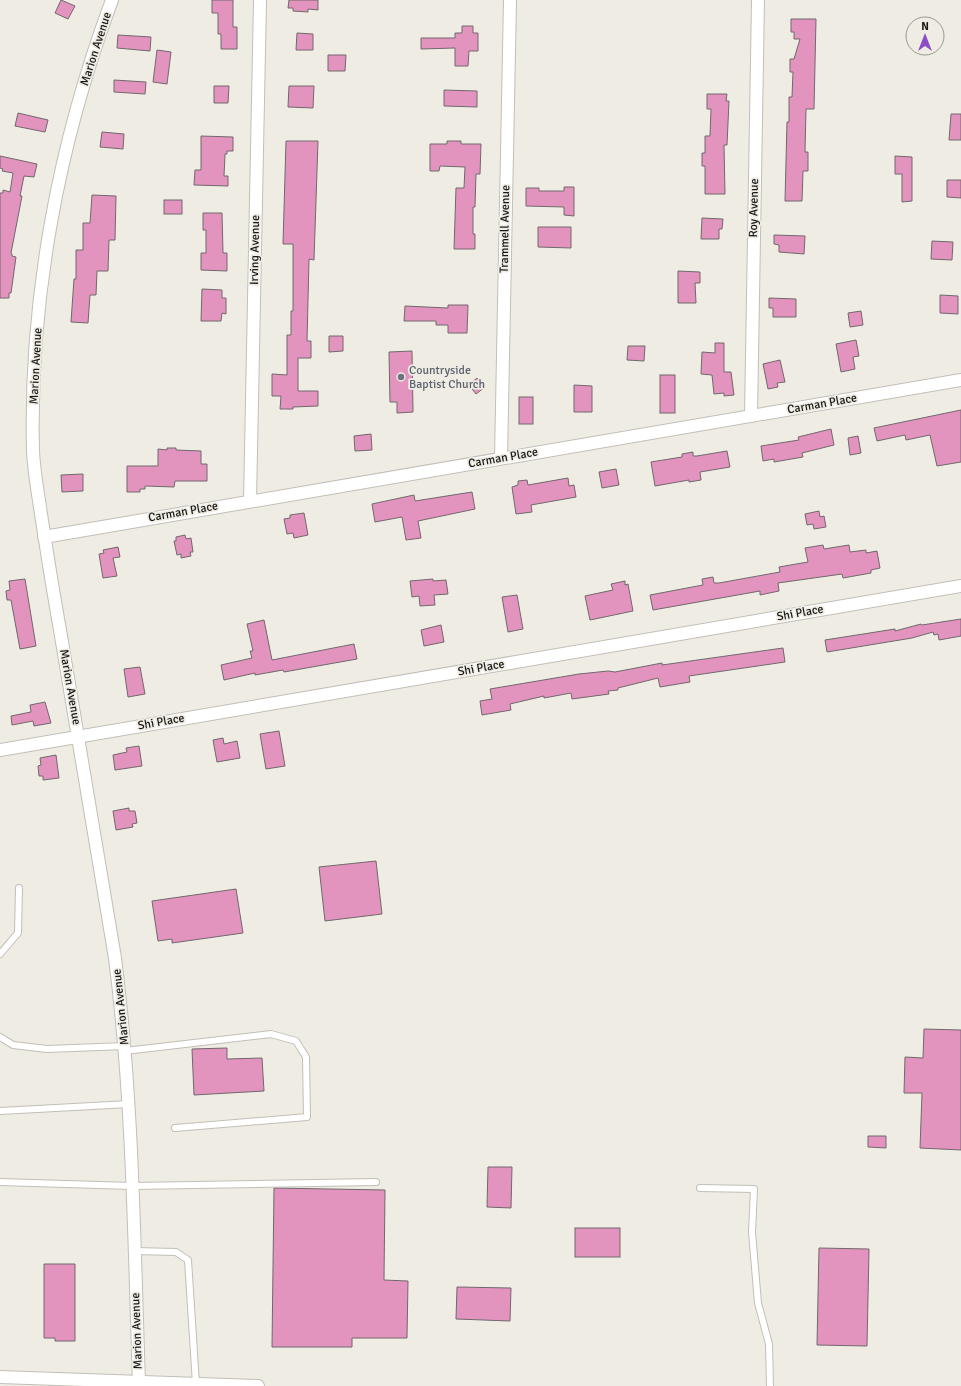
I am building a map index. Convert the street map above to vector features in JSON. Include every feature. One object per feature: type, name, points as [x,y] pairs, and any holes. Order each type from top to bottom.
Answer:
[{"type":"street","name":"Marion Avenue","points":[[112,0],[91,62],[69,140],[52,213],[39,310],[35,368],[33,452],[44,537],[115,958],[125,1048],[129,1104],[139,1382]]},
{"type":"street","name":"Irving Avenue","points":[[250,501],[260,0]]},
{"type":"street","name":"Trammell Avenue","points":[[501,458],[510,0]]},
{"type":"street","name":"Roy Avenue","points":[[751,416],[758,0]]},
{"type":"street","name":"Carman Place","points":[[44,537],[961,380]]},
{"type":"street","name":"Shi Place","points":[[0,750],[961,586]]},
{"type":"street","points":[[0,1377],[258,1386]]},
{"type":"lane","points":[[0,954],[18,933],[19,888]]},
{"type":"lane","points":[[0,1037],[13,1045],[47,1049],[125,1048],[272,1034],[296,1041],[306,1057],[307,1118],[175,1128]]},
{"type":"lane","points":[[0,1111],[129,1104]]},
{"type":"lane","points":[[0,1182],[132,1186],[376,1182]]},
{"type":"lane","points":[[700,1188],[754,1189],[752,1232],[757,1295],[770,1344],[770,1386]]},
{"type":"lane","points":[[134,1251],[176,1252],[188,1260],[196,1384]]},
{"type":"building","points":[[61,0],[75,6],[68,19],[55,13]]},
{"type":"building","points":[[212,0],[233,0],[233,27],[237,27],[237,49],[221,49],[221,34],[218,34],[218,13],[212,13]]},
{"type":"building","points":[[289,0],[318,0],[318,10],[308,9],[308,12],[293,11],[293,8],[288,8]]},
{"type":"building","points":[[791,19],[816,19],[814,109],[806,109],[805,152],[808,152],[808,171],[803,171],[802,201],[785,201],[787,122],[789,122],[789,97],[792,97],[793,72],[790,72],[790,59],[794,59],[800,39],[794,39],[794,32],[791,32]]},
{"type":"building","points":[[462,26],[473,26],[473,33],[478,33],[478,51],[469,51],[468,66],[455,66],[455,48],[421,49],[421,38],[455,38],[455,33],[462,33]]},
{"type":"building","points":[[297,33],[313,34],[313,50],[296,50]]},
{"type":"building","points":[[118,35],[151,37],[150,51],[117,48]]},
{"type":"building","points":[[157,50],[171,52],[167,84],[153,82]]},
{"type":"building","points":[[328,55],[346,55],[345,71],[328,71]]},
{"type":"building","points":[[114,80],[146,82],[145,94],[114,92]]},
{"type":"building","points":[[214,86],[229,86],[228,103],[214,103]]},
{"type":"building","points":[[289,86],[314,86],[313,108],[288,107]]},
{"type":"building","points":[[444,90],[477,91],[477,107],[444,106]]},
{"type":"building","points":[[707,94],[727,94],[726,101],[729,101],[727,145],[724,145],[725,194],[705,194],[705,166],[702,166],[702,153],[705,153],[705,136],[710,136],[711,109],[707,109]]},
{"type":"building","points":[[18,113],[48,120],[45,132],[15,126]]},
{"type":"building","points":[[951,114],[961,114],[961,140],[949,140]]},
{"type":"building","points":[[102,132],[124,134],[123,149],[100,147]]},
{"type":"building","points":[[201,136],[233,137],[233,151],[227,151],[227,154],[225,154],[224,176],[228,176],[228,186],[194,185],[195,170],[201,170]]},
{"type":"building","points":[[286,141],[318,141],[314,260],[309,259],[307,341],[311,341],[311,358],[298,358],[298,391],[318,391],[318,406],[293,407],[293,409],[280,409],[281,396],[272,396],[272,374],[287,375],[287,335],[291,335],[291,311],[293,311],[293,244],[283,244]]},
{"type":"building","points":[[447,141],[461,141],[461,144],[481,144],[480,174],[476,174],[475,207],[473,207],[473,234],[475,234],[475,249],[454,249],[456,188],[464,188],[465,167],[440,166],[439,171],[430,171],[430,144],[447,144]]},
{"type":"building","points":[[0,156],[37,164],[34,177],[24,176],[20,196],[22,196],[11,253],[12,256],[16,257],[9,298],[0,298],[0,193],[3,193],[3,190],[10,192],[13,173],[2,171],[3,169],[0,168]]},
{"type":"building","points":[[895,156],[912,157],[912,201],[902,202],[902,174],[895,174]]},
{"type":"building","points":[[947,180],[961,180],[961,198],[947,197]]},
{"type":"building","points":[[564,187],[574,187],[574,216],[564,215],[564,207],[526,206],[526,188],[539,188],[539,191],[564,191]]},
{"type":"building","points":[[92,195],[116,196],[115,240],[109,240],[108,271],[97,271],[96,295],[90,295],[88,323],[71,322],[74,279],[76,279],[76,250],[83,250],[83,223],[90,223]]},
{"type":"building","points":[[164,200],[182,200],[182,214],[164,214]]},
{"type":"building","points":[[203,213],[222,213],[223,253],[227,253],[227,271],[201,270],[201,253],[206,253],[206,230],[203,230]]},
{"type":"building","points":[[702,218],[723,219],[722,229],[719,229],[719,239],[701,239]]},
{"type":"building","points":[[538,227],[571,227],[571,248],[538,247]]},
{"type":"building","points":[[774,235],[805,236],[804,254],[779,252],[779,245],[774,244]]},
{"type":"building","points":[[932,241],[953,242],[952,260],[931,259]]},
{"type":"building","points":[[678,271],[700,272],[700,283],[695,283],[696,303],[678,303]]},
{"type":"building","points":[[202,289],[222,290],[222,298],[226,298],[226,314],[222,313],[221,321],[201,321]]},
{"type":"building","points":[[940,295],[958,296],[958,314],[940,313]]},
{"type":"building","points":[[769,298],[796,299],[796,317],[773,317],[773,308],[769,308]]},
{"type":"building","points":[[448,305],[468,305],[467,333],[448,333],[448,325],[436,325],[436,321],[404,321],[405,306],[448,308]]},
{"type":"building","points":[[861,311],[863,325],[850,327],[848,313]]},
{"type":"building","points":[[329,336],[343,336],[343,351],[329,352]]},
{"type":"building","points":[[856,340],[859,356],[853,357],[855,369],[841,372],[836,344]]},
{"type":"building","points":[[715,343],[724,343],[724,372],[731,372],[734,395],[724,396],[724,393],[714,394],[712,375],[701,374],[702,352],[715,353]]},
{"type":"building","points":[[628,346],[645,346],[644,361],[627,360]]},
{"type":"building","name":"Countryside Baptist Church","points":[[412,351],[413,412],[397,413],[397,402],[390,402],[389,352]]},
{"type":"building","points":[[780,360],[785,382],[777,383],[778,387],[768,389],[763,364]]},
{"type":"building","points":[[660,375],[675,375],[675,413],[660,413]]},
{"type":"building","points":[[477,378],[485,387],[476,394],[469,385]]},
{"type":"building","points":[[574,385],[592,386],[592,412],[574,412]]},
{"type":"building","points":[[519,397],[533,397],[533,424],[519,424]]},
{"type":"building","points":[[961,410],[961,462],[937,466],[930,435],[906,440],[905,435],[877,441],[874,428]]},
{"type":"building","points":[[831,429],[834,445],[802,453],[803,457],[774,462],[774,459],[763,461],[761,446],[799,440],[798,437]]},
{"type":"building","points":[[371,434],[372,450],[355,451],[354,436]]},
{"type":"building","points":[[858,436],[861,453],[850,455],[848,438]]},
{"type":"building","points":[[167,448],[176,448],[176,450],[201,451],[201,464],[207,464],[207,481],[175,481],[174,487],[145,486],[145,489],[140,489],[140,492],[127,492],[127,466],[158,466],[158,449],[167,450]]},
{"type":"building","points":[[727,451],[730,467],[700,472],[701,480],[689,482],[689,480],[655,486],[651,462],[682,457],[682,454],[693,452],[693,456],[697,456]]},
{"type":"building","points":[[616,469],[619,485],[602,488],[599,472]]},
{"type":"building","points":[[83,474],[83,491],[62,492],[61,475]]},
{"type":"building","points":[[568,478],[569,486],[574,485],[576,497],[531,505],[532,512],[516,514],[512,487],[518,485],[518,481],[527,480],[528,485]]},
{"type":"building","points":[[472,492],[475,509],[418,521],[421,538],[406,540],[402,517],[375,522],[372,504],[414,495],[415,501]]},
{"type":"building","points":[[819,511],[820,517],[824,516],[826,527],[814,529],[813,524],[807,525],[805,514]]},
{"type":"building","points":[[304,513],[308,535],[294,538],[293,533],[287,534],[284,519],[290,518],[290,515]]},
{"type":"building","points":[[185,535],[186,539],[191,538],[193,552],[190,552],[191,556],[181,558],[181,554],[177,555],[174,541],[176,541],[176,537]]},
{"type":"building","points":[[823,545],[824,549],[849,545],[850,552],[866,550],[866,553],[877,551],[880,568],[871,570],[871,573],[843,578],[842,574],[778,583],[779,591],[760,595],[760,591],[653,610],[650,595],[703,585],[702,579],[713,577],[714,583],[719,583],[780,572],[779,567],[808,562],[805,548]]},
{"type":"building","points":[[118,547],[120,557],[113,558],[117,576],[103,578],[99,554],[104,553],[103,550]]},
{"type":"building","points":[[25,579],[36,646],[20,649],[11,600],[7,600],[6,591],[10,590],[9,581]]},
{"type":"building","points":[[433,579],[433,581],[446,580],[448,594],[434,595],[435,605],[420,606],[419,596],[412,597],[410,581]]},
{"type":"building","points":[[625,581],[625,585],[628,584],[633,611],[590,620],[585,596],[613,590],[611,584]]},
{"type":"building","points":[[517,595],[523,629],[508,632],[502,597]]},
{"type":"building","points":[[961,619],[961,636],[939,640],[938,634],[934,635],[933,632],[912,638],[827,652],[825,640],[895,629],[895,631],[921,624]]},
{"type":"building","points":[[264,620],[272,660],[354,644],[357,659],[284,672],[283,670],[255,675],[255,673],[224,680],[221,665],[252,658],[250,651],[253,651],[247,624]]},
{"type":"building","points":[[441,625],[444,642],[424,646],[421,630]]},
{"type":"building","points":[[783,648],[785,662],[689,676],[690,682],[660,687],[658,678],[618,688],[618,690],[608,691],[609,694],[572,699],[571,693],[544,698],[544,696],[510,704],[511,710],[482,715],[480,701],[492,699],[490,689],[579,674],[608,671],[615,672],[662,663],[662,665]]},
{"type":"building","points":[[140,667],[145,694],[128,697],[124,669]]},
{"type":"building","points":[[45,702],[51,723],[34,726],[33,721],[12,725],[11,716],[31,712],[30,705]]},
{"type":"building","points":[[279,731],[285,766],[266,769],[260,734]]},
{"type":"building","points":[[223,738],[224,744],[237,741],[240,758],[217,762],[213,740]]},
{"type":"building","points":[[139,746],[142,766],[115,770],[113,755],[127,752],[126,748]]},
{"type":"building","points":[[56,755],[59,778],[43,780],[43,776],[39,776],[38,766],[41,765],[40,758]]},
{"type":"building","points":[[129,808],[129,811],[135,811],[137,823],[132,824],[133,827],[116,830],[113,811]]},
{"type":"building","points":[[376,861],[382,914],[325,921],[319,867]]},
{"type":"building","points":[[236,889],[243,933],[172,943],[172,939],[158,941],[152,901]]},
{"type":"building","points":[[924,1029],[961,1030],[961,1150],[920,1148],[922,1093],[904,1093],[905,1057],[923,1058]]},
{"type":"building","points":[[227,1048],[227,1059],[262,1058],[264,1091],[194,1095],[192,1049]]},
{"type":"building","points":[[868,1136],[886,1136],[886,1148],[868,1147]]},
{"type":"building","points":[[488,1167],[512,1167],[511,1208],[487,1207]]},
{"type":"building","points":[[274,1188],[385,1190],[384,1280],[408,1281],[407,1338],[352,1338],[352,1347],[272,1347]]},
{"type":"building","points":[[575,1228],[620,1228],[620,1257],[575,1257]]},
{"type":"building","points":[[819,1248],[869,1249],[867,1346],[817,1345]]},
{"type":"building","points":[[44,1264],[75,1264],[75,1341],[55,1341],[55,1338],[44,1338]]},
{"type":"building","points":[[457,1287],[511,1288],[510,1321],[456,1319]]},
{"type":"place","name":"Countryside Baptist Church","points":[[401,377]]}]
